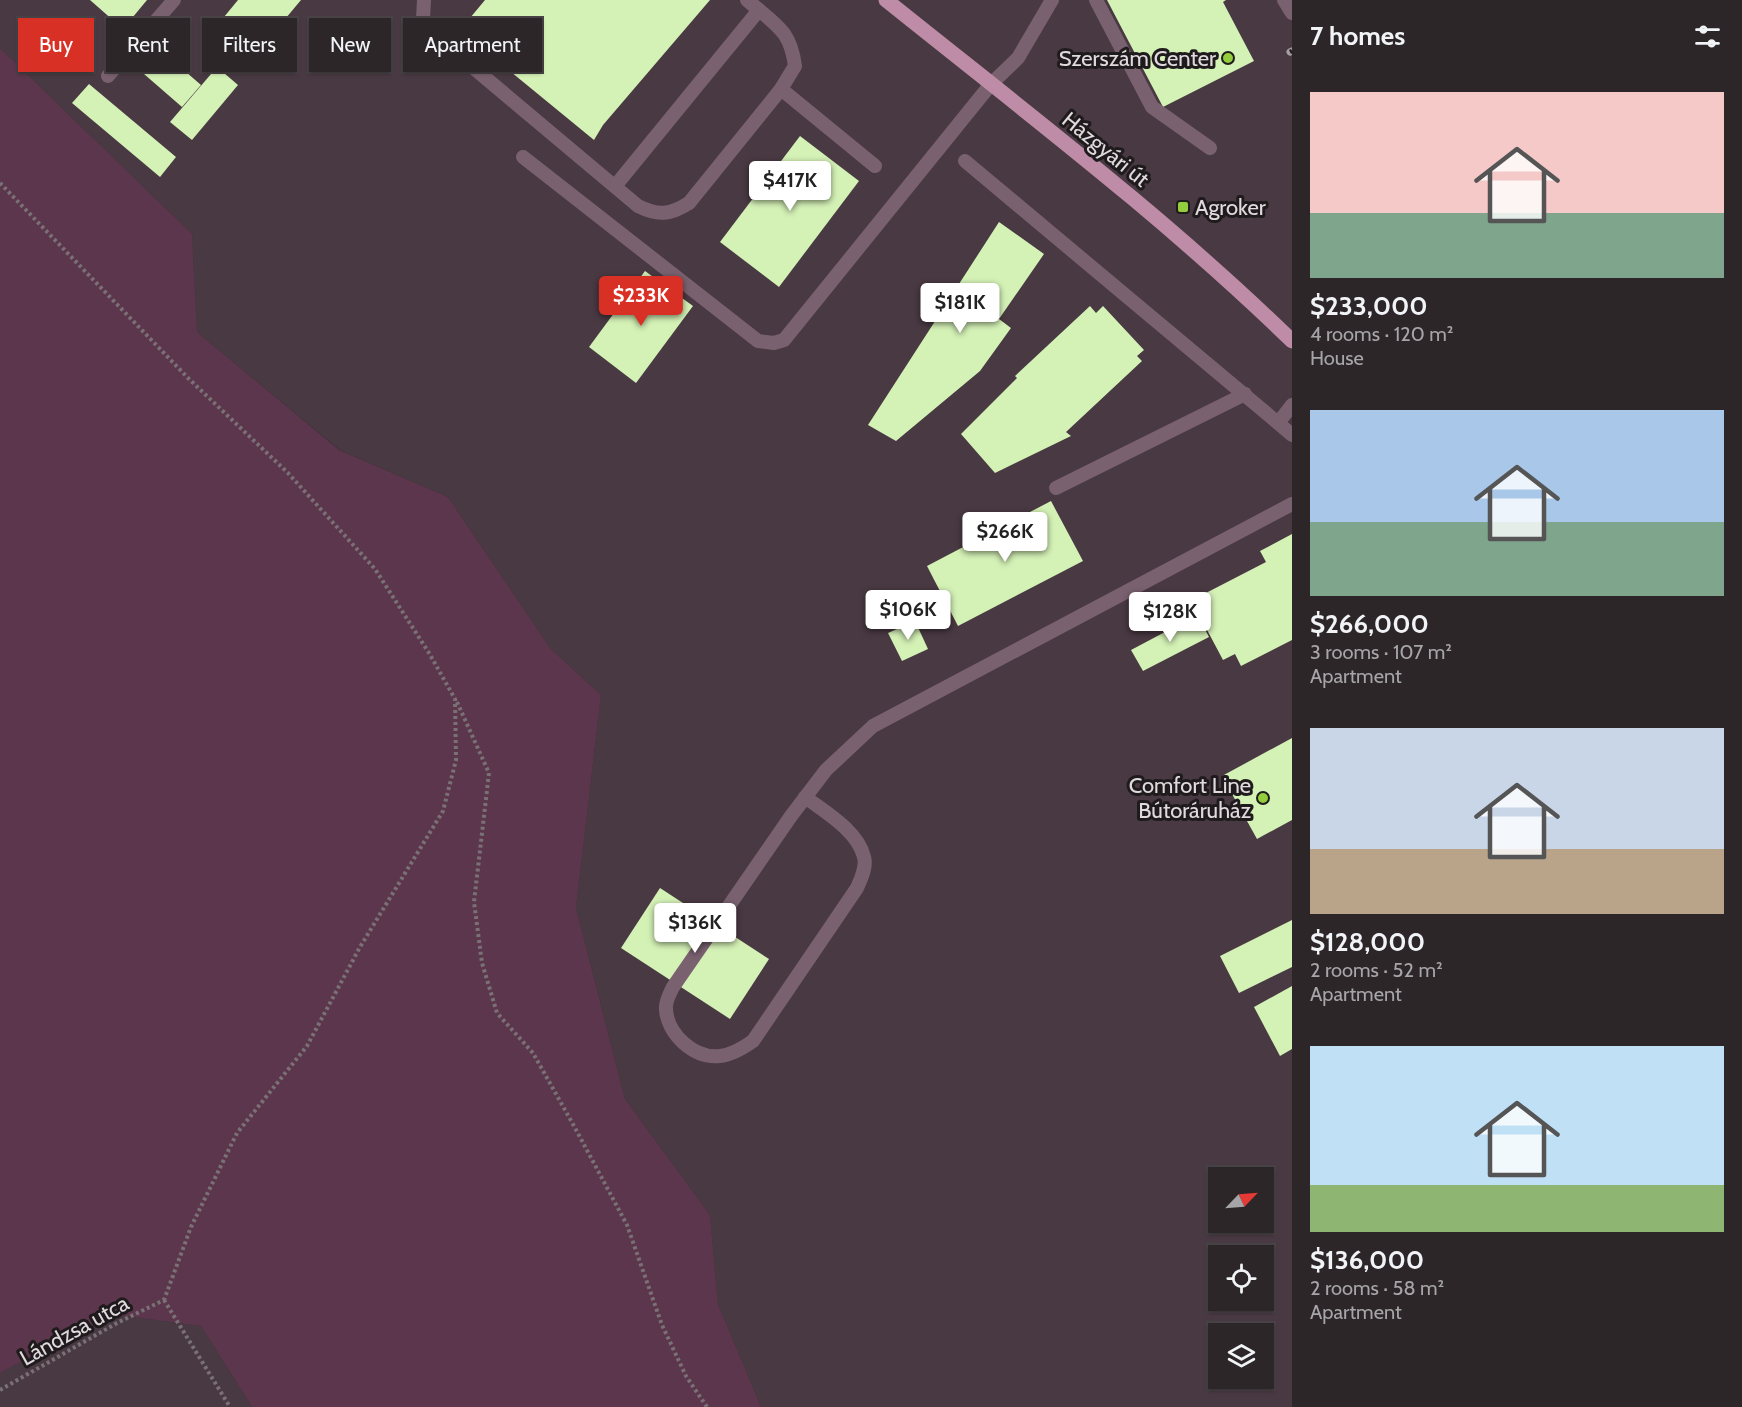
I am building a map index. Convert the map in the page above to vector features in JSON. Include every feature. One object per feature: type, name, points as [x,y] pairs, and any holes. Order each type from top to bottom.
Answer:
[{"type":"main road","name":"Házgyári út","points":[[886,0],[1116,186],[1250,300],[1292,341]]},
{"type":"lane","points":[[108,76],[174,0]]},
{"type":"lane","points":[[424,0],[423,19],[432,33],[616,185],[638,206],[655,214],[674,212],[689,203],[781,89],[795,66],[792,47],[784,31],[747,0]]},
{"type":"lane","points":[[523,157],[759,341],[774,343],[784,340],[991,84],[1018,58],[1052,0]]},
{"type":"lane","points":[[1096,0],[1152,107],[1210,148]]},
{"type":"lane","points":[[1284,0],[1292,13]]},
{"type":"lane","points":[[616,185],[759,10]]},
{"type":"lane","points":[[781,89],[875,166]]},
{"type":"lane","points":[[965,161],[1292,435]]},
{"type":"lane","points":[[1056,488],[1245,394]]},
{"type":"lane","points":[[1278,423],[1292,405]]},
{"type":"lane","points":[[805,797],[845,829],[857,843],[865,858],[863,875],[857,888],[753,1041],[732,1054],[705,1056],[679,1039],[669,1025],[665,1006],[673,987],[805,797],[826,770],[873,726],[1292,504]]},
{"type":"path","points":[[0,183],[189,379],[288,473],[375,569],[429,653],[455,699],[489,773],[474,902],[483,963],[497,1013],[533,1053],[595,1166],[627,1226],[662,1325],[686,1376],[708,1407]]},
{"type":"path","points":[[230,1407],[164,1300],[191,1227],[237,1132],[307,1046],[360,947],[416,859],[443,811],[456,760],[455,699]]},
{"type":"path","name":"Lándzsa utca","points":[[0,1390],[107,1328],[164,1300]]},
{"type":"shaded area","points":[[0,0],[1292,0],[1292,1407],[761,1407],[718,1304],[710,1215],[625,1099],[576,908],[601,695],[550,648],[448,497],[340,450],[197,332],[192,234],[25,72],[94,72],[94,18],[18,18],[18,65],[0,48]]},
{"type":"shaded area","points":[[0,48],[18,65],[18,72],[25,72],[192,234],[197,332],[339,450],[448,497],[550,648],[601,695],[576,908],[625,1099],[710,1215],[718,1304],[761,1407],[252,1407],[201,1326],[110,1314],[0,1373]]},
{"type":"shaded area","points":[[110,1314],[201,1326],[252,1407],[0,1407],[0,1373]]},
{"type":"building","points":[[90,0],[147,0],[132,18],[110,18]]},
{"type":"building","points":[[238,0],[301,0],[286,18],[224,17]]},
{"type":"building","points":[[485,0],[710,0],[603,125],[594,140],[511,72],[542,72],[542,18],[470,18]]},
{"type":"building","points":[[1107,0],[1226,0],[1223,2],[1254,61],[1163,107]]},
{"type":"building","points":[[146,72],[186,72],[201,85],[182,107],[144,74]]},
{"type":"building","points":[[213,72],[223,72],[238,85],[192,140],[170,122]]},
{"type":"building","points":[[89,84],[176,157],[160,177],[72,103]]},
{"type":"building","points":[[800,136],[859,181],[779,287],[720,242]]},
{"type":"building","points":[[999,222],[1044,254],[999,319],[1011,328],[980,371],[896,441],[868,425]]},
{"type":"building","points":[[645,271],[693,306],[636,383],[589,347]]},
{"type":"building","points":[[1090,306],[1096,313],[1103,306],[1144,350],[1137,356],[1142,361],[1066,432],[1071,436],[995,473],[961,434],[1017,378],[1015,376]]},
{"type":"building","points":[[1051,501],[1083,561],[958,626],[927,566]]},
{"type":"building","points":[[1292,534],[1292,640],[1241,666],[1235,654],[1223,660],[1197,611],[1210,605],[1204,594],[1266,562],[1260,551]]},
{"type":"building","points":[[1197,615],[1209,637],[1143,671],[1131,650]]},
{"type":"building","points":[[915,621],[928,649],[902,661],[888,633]]},
{"type":"building","name":"Comfort Line Bútoráruház","points":[[1292,738],[1292,820],[1257,839],[1222,776]]},
{"type":"building","points":[[660,888],[769,959],[730,1019],[621,948]]},
{"type":"building","points":[[1292,920],[1292,967],[1239,993],[1220,956]]},
{"type":"building","points":[[1292,986],[1292,1049],[1280,1056],[1254,1007]]},
{"type":"place","name":"Szerszám Center","points":[[1228,58]]},
{"type":"place","name":"Agroker","points":[[1183,207]]},
{"type":"place","name":"Comfort Line Bútoráruház","points":[[1263,798]]}]
